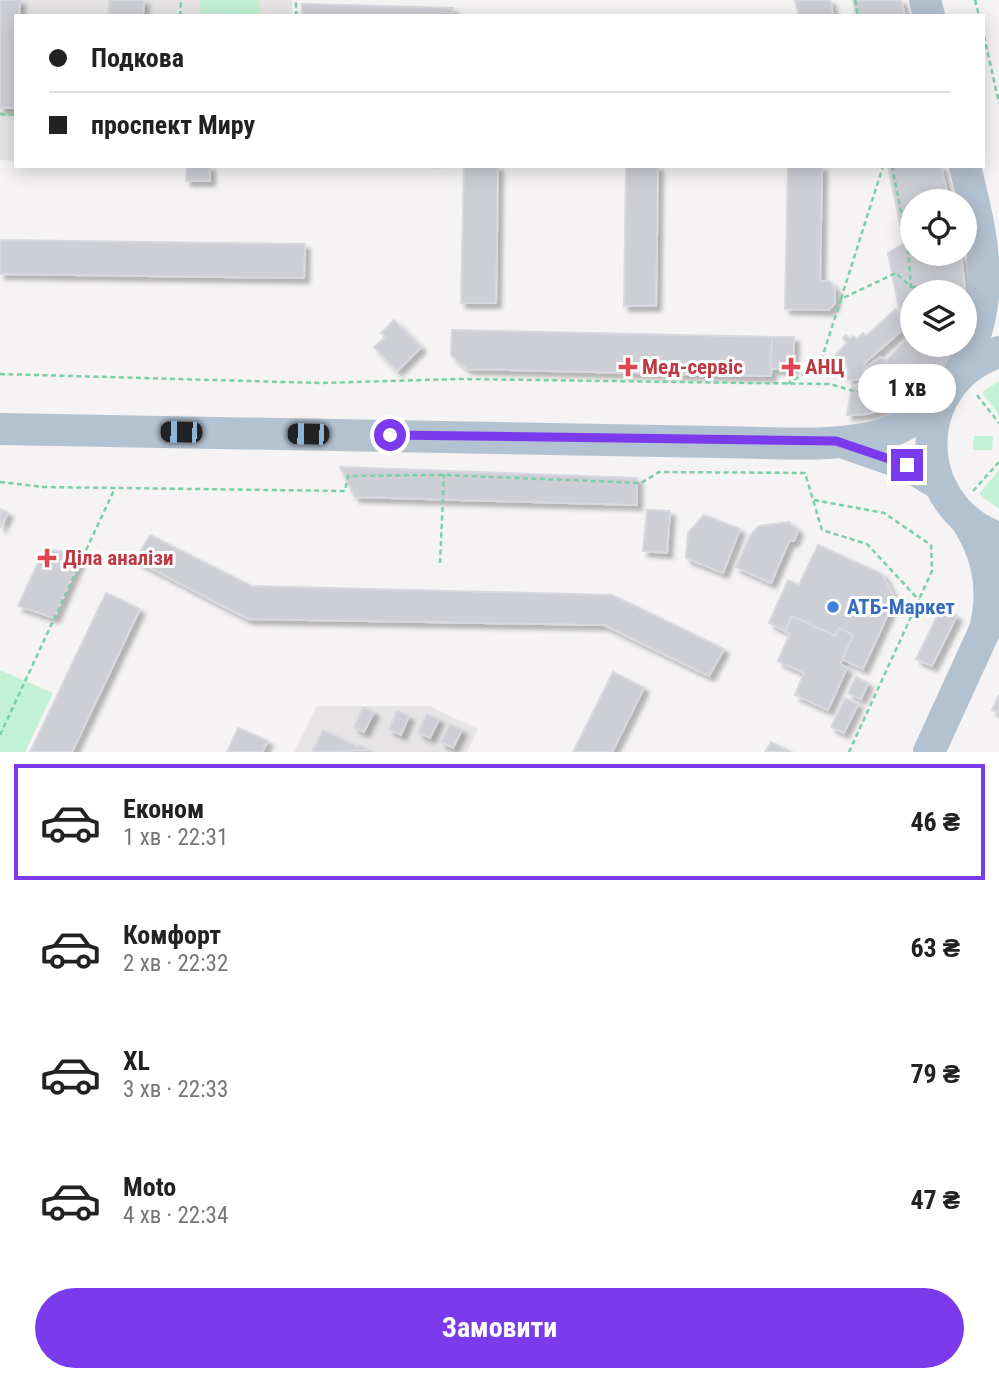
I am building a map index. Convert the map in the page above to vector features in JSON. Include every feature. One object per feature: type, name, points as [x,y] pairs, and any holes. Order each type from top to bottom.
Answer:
[{"type":"main road","points":[[0,429],[717,442],[861,440],[897,429],[962,389],[980,322],[986,286],[985,259],[965,168]]},
{"type":"main road","points":[[985,259],[999,288]]},
{"type":"main road","points":[[999,352],[984,358],[962,389],[936,414],[931,437],[932,461],[999,538]]},
{"type":"main road","points":[[836,441],[907,465],[963,497],[988,575],[990,600],[983,634]]},
{"type":"main road","points":[[929,752],[983,634],[999,607]]},
{"type":"path","points":[[985,40],[999,103]]},
{"type":"path","points":[[785,385],[820,364],[882,168]]},
{"type":"path","points":[[892,168],[908,248],[910,280]]},
{"type":"path","points":[[841,299],[896,273],[904,280]]},
{"type":"path","points":[[0,373],[320,383],[460,379],[830,384],[857,392],[884,388]]},
{"type":"path","points":[[962,389],[999,423]]},
{"type":"path","points":[[963,497],[999,462]]},
{"type":"path","points":[[0,482],[44,487],[345,491],[348,476],[443,475],[641,483],[659,472],[805,474],[822,530],[867,544],[919,600]]},
{"type":"path","points":[[440,563],[443,475]]},
{"type":"path","points":[[0,735],[116,488]]},
{"type":"path","points":[[813,500],[884,513],[931,544],[932,571],[849,752]]},
{"type":"shaded area","points":[[0,0],[292,0],[292,14],[14,14],[14,161],[0,160]]},
{"type":"shaded area","points":[[317,706],[429,706],[478,729],[467,752],[294,752]]},
{"type":"green space","points":[[200,0],[260,0],[260,14],[199,13]]},
{"type":"green space","points":[[999,381],[999,415],[982,392]]},
{"type":"green space","points":[[974,436],[993,436],[992,450],[973,450]]},
{"type":"green space","points":[[999,470],[999,509],[979,494]]},
{"type":"green space","points":[[0,670],[53,693],[25,752],[0,752]]},
{"type":"building","points":[[0,0],[20,0],[19,14],[14,14],[14,108],[0,108]]},
{"type":"building","points":[[109,0],[144,0],[143,14],[108,14]]},
{"type":"building","points":[[795,0],[830,0],[833,14],[798,14]]},
{"type":"building","points":[[853,0],[901,0],[904,14],[856,14]]},
{"type":"building","points":[[302,4],[453,8],[453,14],[302,14]]},
{"type":"building","points":[[187,168],[210,168],[210,181],[186,181]]},
{"type":"building","points":[[464,168],[498,168],[496,303],[461,303]]},
{"type":"building","points":[[626,168],[658,168],[656,306],[624,306]]},
{"type":"building","points":[[788,168],[822,168],[820,281],[829,281],[835,288],[835,303],[829,310],[785,309]]},
{"type":"building","points":[[888,168],[941,168],[946,189],[900,189],[900,224]]},
{"type":"building","points":[[0,240],[305,244],[304,278],[0,274]]},
{"type":"building","points":[[900,246],[900,266],[962,266],[964,280],[900,280],[899,309],[888,253]]},
{"type":"building","points":[[896,309],[900,314],[900,332],[864,364],[865,380],[848,380],[847,366],[836,354],[847,343],[843,338],[846,335],[850,339],[853,336],[857,339],[863,333],[866,336]]},
{"type":"building","points":[[394,320],[421,347],[397,371],[374,347],[385,337],[381,333]]},
{"type":"building","points":[[452,330],[772,337],[771,376],[467,369],[451,355]]},
{"type":"building","points":[[772,337],[794,337],[793,369],[771,369]]},
{"type":"building","points":[[900,346],[900,357],[953,357],[947,368],[925,389],[894,406],[867,414],[847,415],[852,387],[867,380],[866,367],[880,357],[886,361]]},
{"type":"building","points":[[340,467],[637,478],[637,505],[355,497]]},
{"type":"building","points":[[0,509],[8,513],[0,528]]},
{"type":"building","points":[[647,510],[670,511],[667,553],[643,551]]},
{"type":"building","points":[[704,515],[740,529],[723,573],[686,558],[688,533]]},
{"type":"building","points":[[789,522],[798,530],[794,541],[789,541],[771,583],[736,567],[751,534],[759,526]]},
{"type":"building","points":[[150,535],[251,586],[612,595],[724,649],[709,676],[604,625],[248,619],[135,560]]},
{"type":"building","name":"АТБ-Маркет","points":[[818,545],[882,574],[895,599],[863,669],[842,659],[853,635],[839,628],[835,636],[792,616],[785,631],[769,623],[788,580],[799,585]]},
{"type":"building","points":[[44,550],[83,553],[54,618],[18,606]]},
{"type":"building","points":[[106,593],[140,609],[72,752],[30,752]]},
{"type":"building","points":[[941,608],[957,616],[932,666],[916,659]]},
{"type":"building","points":[[792,616],[835,636],[839,628],[853,635],[840,664],[847,668],[828,710],[795,695],[804,673],[778,661],[790,634],[785,631]]},
{"type":"building","points":[[613,672],[644,688],[612,752],[573,752]]},
{"type":"building","points":[[856,677],[868,683],[861,699],[848,693]]},
{"type":"building","points":[[999,695],[999,713],[992,710]]},
{"type":"building","points":[[845,698],[858,704],[844,733],[831,727]]},
{"type":"building","points":[[363,707],[374,712],[364,732],[354,727]]},
{"type":"building","points":[[397,711],[409,716],[401,735],[389,729]]},
{"type":"building","points":[[427,714],[439,719],[430,738],[418,732]]},
{"type":"building","points":[[450,724],[462,730],[453,748],[441,742]]},
{"type":"building","points":[[238,728],[268,741],[262,752],[227,752]]},
{"type":"building","points":[[323,730],[358,747],[359,745],[369,750],[312,752]]},
{"type":"building","points":[[771,742],[791,752],[765,752]]},
{"type":"place","name":"Мед-сервіс","points":[[628,367]]},
{"type":"place","name":"АНЦ","points":[[791,367]]},
{"type":"place","name":"Діла аналізи","points":[[47,558]]},
{"type":"place","name":"АТБ-Маркет","points":[[833,607]]},
{"type":"route","points":[[390,435],[717,442],[836,441],[907,465]]}]
